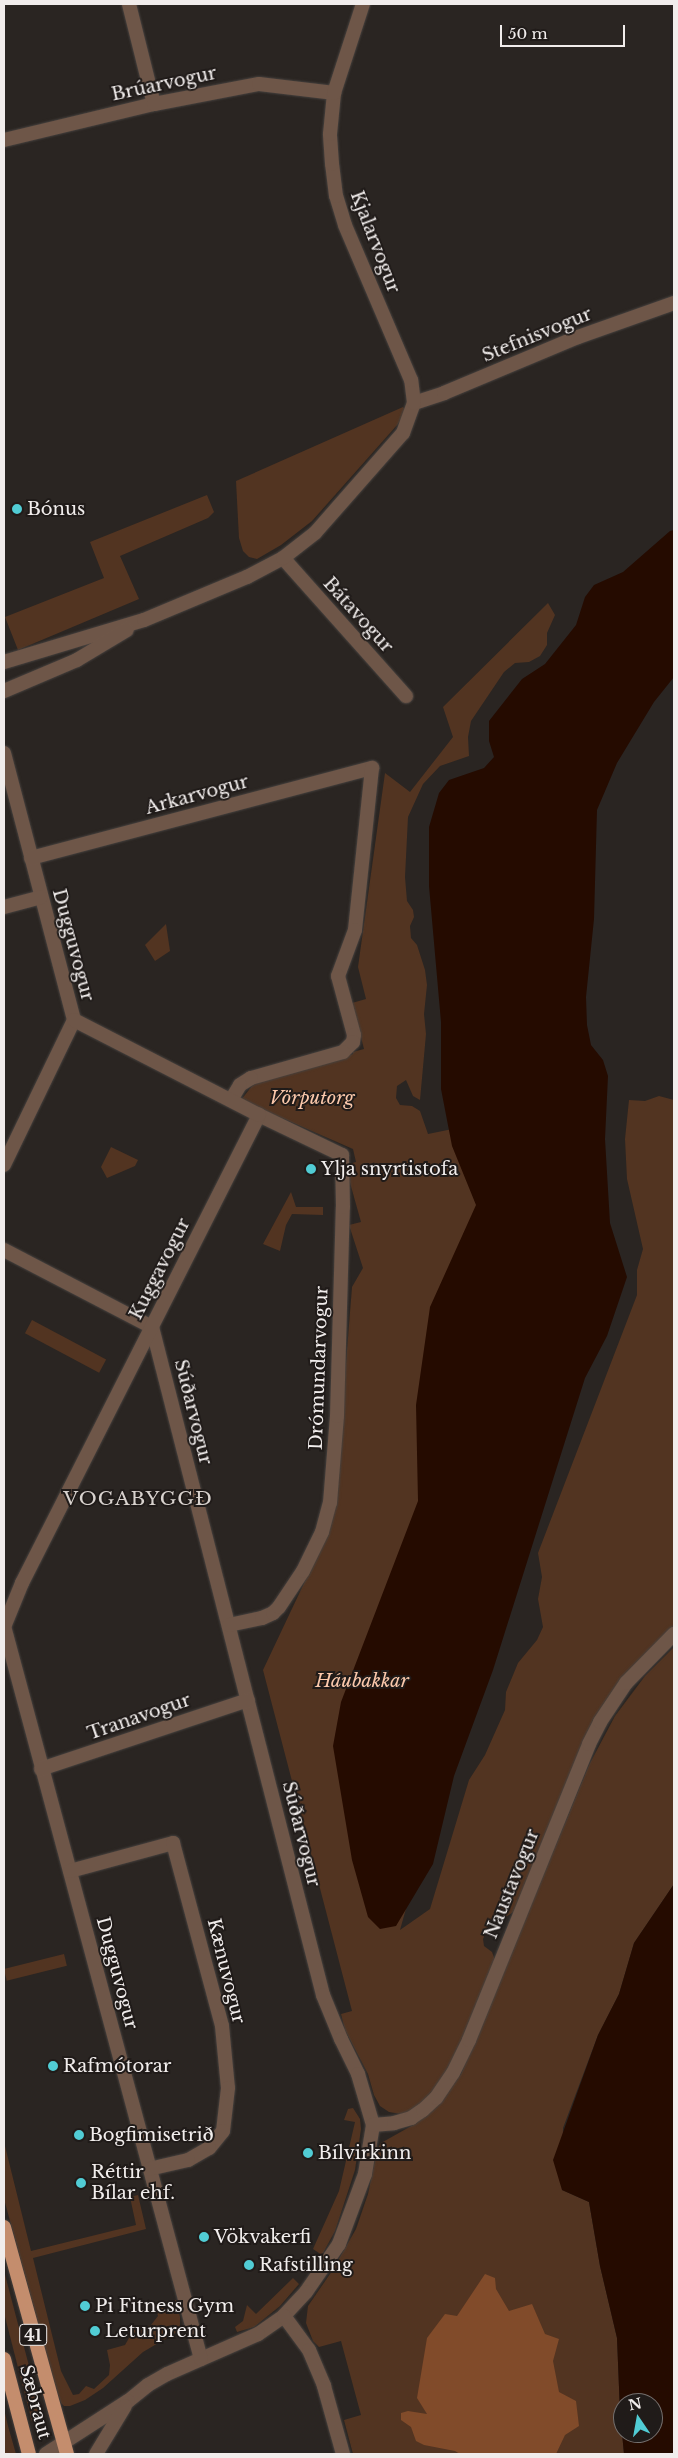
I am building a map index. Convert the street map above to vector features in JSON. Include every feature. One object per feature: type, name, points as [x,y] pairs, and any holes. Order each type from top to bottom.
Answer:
[{"type":"highway","name":"Sæbraut","points":[[4,2227],[65,2449]]},
{"type":"highway","name":"Sæbraut","points":[[4,2358],[29,2454]]},
{"type":"street","points":[[129,4],[154,104]]},
{"type":"street","name":"Kjalarvogur","points":[[363,4],[334,93],[330,134],[336,196],[358,258],[411,380],[414,403]]},
{"type":"street","name":"Brúarvogur","points":[[4,140],[154,104],[259,84],[334,93]]},
{"type":"street","name":"Stefnisvogur","points":[[414,403],[444,393],[578,337],[674,303]]},
{"type":"street","points":[[4,662],[144,620],[247,576],[283,558],[316,533],[403,433],[414,403]]},
{"type":"street","name":"Bátavogur","points":[[283,558],[406,696]]},
{"type":"street","points":[[4,691],[77,660],[144,620]]},
{"type":"street","name":"Dugguvogur","points":[[4,753],[74,1020],[4,1165]]},
{"type":"street","name":"Arkarvogur","points":[[31,858],[372,768],[355,930],[338,976],[354,1035],[353,1042],[343,1052],[251,1078],[240,1084],[231,1100]]},
{"type":"street","points":[[4,907],[41,897]]},
{"type":"street","points":[[74,1020],[259,1114]]},
{"type":"street","name":"Kuggavogur","points":[[4,1626],[22,1583],[259,1114]]},
{"type":"street","name":"Drómundarvogur","points":[[229,1625],[262,1618],[272,1613],[279,1607],[303,1572],[322,1532],[330,1503],[337,1416],[343,1207],[342,1155],[259,1114]]},
{"type":"street","points":[[4,1250],[152,1327]]},
{"type":"street","name":"Súðarvogur","points":[[46,2454],[65,2449],[148,2385],[258,2334],[284,2316],[306,2292],[339,2244],[365,2174],[373,2125],[358,2074],[323,1995],[152,1327]]},
{"type":"street","name":"Dugguvogur","points":[[4,1626],[201,2359]]},
{"type":"street","name":"Naustavogur","points":[[373,2125],[394,2123],[411,2118],[436,2098],[453,2072],[469,2040],[589,1744],[600,1722],[626,1683],[674,1634]]},
{"type":"street","name":"Tranavogur","points":[[42,1770],[248,1700]]},
{"type":"street","name":"Kænuvogur","points":[[70,1871],[173,1843],[220,2016],[228,2088],[223,2131],[209,2148],[188,2160],[150,2169]]},
{"type":"street","points":[[284,2316],[309,2350],[317,2368],[343,2454]]},
{"type":"street","name":"Súðarvogur","points":[[96,2454],[128,2401]]},
{"type":"green space","points":[[403,407],[406,411],[398,424],[312,521],[281,545],[257,559],[249,557],[243,551],[239,538],[236,481]]},
{"type":"green space","points":[[207,495],[214,512],[208,518],[120,556],[139,599],[18,650],[5,617],[104,578],[90,542]]},
{"type":"green space","points":[[548,603],[555,615],[547,633],[547,645],[540,656],[529,662],[515,663],[504,672],[471,721],[468,737],[469,756],[440,766],[423,784],[408,817],[405,877],[407,901],[413,910],[414,917],[410,926],[411,938],[417,945],[425,970],[427,985],[424,1014],[426,1034],[420,1100],[413,1096],[406,1080],[397,1086],[396,1098],[400,1105],[412,1106],[420,1111],[428,1134],[556,1108],[434,1809],[400,1930],[430,1909],[469,1780],[485,1755],[505,1710],[506,1692],[518,1663],[537,1640],[543,1627],[538,1599],[542,1577],[538,1553],[637,1295],[637,1270],[643,1249],[627,1179],[625,1139],[629,1100],[645,1101],[659,1096],[674,1100],[674,1627],[617,1686],[515,1911],[504,1918],[492,1919],[483,1939],[484,1946],[492,1952],[495,1960],[451,2069],[432,2097],[414,2110],[401,2114],[389,2112],[380,2106],[374,2095],[368,2074],[345,2030],[341,2014],[352,2011],[263,1670],[324,1541],[335,1503],[352,1287],[363,1268],[349,1225],[361,1222],[345,1165],[356,1162],[353,1149],[241,1100],[252,1086],[259,1082],[364,1049],[352,1003],[366,999],[358,967],[385,773],[410,792],[453,737],[443,707]]},
{"type":"green space","points":[[166,924],[170,951],[155,961],[145,945]]},
{"type":"green space","points":[[111,1147],[138,1160],[135,1166],[107,1178],[101,1167]]},
{"type":"green space","points":[[291,1192],[296,1207],[323,1207],[323,1215],[292,1214],[286,1225],[280,1251],[263,1244]]},
{"type":"green space","points":[[32,1320],[106,1359],[99,1373],[25,1333]]},
{"type":"green space","points":[[674,1647],[674,1884],[634,1943],[619,1994],[598,2035],[563,2128],[562,2190],[589,2202],[600,2266],[617,2338],[619,2393],[613,2393],[613,2443],[623,2443],[624,2454],[353,2454],[344,2420],[361,2415],[341,2341],[319,2347],[313,2341],[306,2323],[308,2306],[332,2271],[356,2229],[368,2194],[377,2150],[381,2143],[413,2125],[438,2105],[461,2074],[589,1765],[615,1716],[645,1676]]},
{"type":"green space","points":[[64,1954],[67,1966],[7,1981],[4,1969]]},
{"type":"green space","points":[[353,2108],[360,2119],[361,2129],[355,2170],[335,2231],[322,2255],[313,2249],[339,2191],[355,2122],[344,2120],[348,2109]]},
{"type":"green space","points":[[4,2142],[31,2251],[136,2225],[130,2197],[138,2195],[146,2229],[33,2258],[61,2371],[73,2395],[79,2394],[86,2386],[94,2389],[109,2375],[110,2365],[107,2350],[125,2345],[129,2338],[127,2331],[151,2325],[158,2316],[155,2306],[176,2300],[180,2317],[180,2327],[177,2332],[143,2352],[103,2388],[85,2400],[70,2406],[64,2406],[61,2403],[57,2392],[4,2199]]},
{"type":"green space","points":[[4,2271],[43,2419],[32,2422],[4,2313]]},
{"type":"green space","points":[[293,2278],[299,2284],[280,2306],[254,2327],[237,2332],[235,2327],[243,2321],[247,2305],[256,2314]]},
{"type":"green space","points":[[4,2409],[8,2426],[16,2454],[4,2454]]},
{"type":"shaded area","points":[[674,530],[674,677],[654,702],[617,763],[597,810],[594,919],[586,997],[587,1025],[591,1045],[603,1060],[608,1076],[605,1139],[610,1223],[627,1277],[607,1336],[585,1378],[493,1670],[454,1776],[433,1864],[396,1926],[380,1929],[368,1917],[352,1860],[333,1746],[341,1702],[418,1501],[416,1405],[430,1307],[476,1205],[452,1146],[441,1089],[441,1022],[429,886],[429,827],[439,793],[449,780],[484,768],[494,757],[489,741],[489,721],[522,679],[545,664],[576,625],[585,597],[594,585],[623,572],[670,531]]},
{"type":"shaded area","points":[[674,1884],[674,2454],[624,2454],[623,2443],[663,2443],[663,2393],[619,2393],[617,2338],[600,2266],[589,2202],[562,2190],[553,2160],[598,2035],[619,1994],[634,1943]]},
{"type":"shaded area","points":[[485,2274],[495,2278],[496,2289],[509,2311],[532,2304],[545,2334],[559,2339],[553,2361],[559,2392],[576,2401],[579,2426],[565,2435],[556,2454],[460,2454],[455,2451],[424,2445],[416,2441],[411,2427],[401,2420],[401,2413],[408,2411],[427,2414],[417,2398],[427,2338],[445,2314],[457,2316]]},
{"type":"place","name":"Bónus","points":[[17,509]]},
{"type":"place","name":"Ylja snyrtistofa","points":[[311,1169]]},
{"type":"place","name":"Rafmótorar","points":[[53,2066]]},
{"type":"place","name":"Bogfimisetrið","points":[[79,2135]]},
{"type":"place","name":"Bílvirkinn","points":[[308,2153]]},
{"type":"place","name":"Réttir Bílar ehf.","points":[[81,2183]]},
{"type":"place","name":"Vökvakerfi","points":[[204,2237]]},
{"type":"place","name":"Rafstilling","points":[[249,2265]]},
{"type":"place","name":"Pi Fitness Gym","points":[[85,2306]]},
{"type":"place","name":"Leturprent","points":[[95,2331]]},
{"type":"district","name":"VOGABYGGÐ","points":[[138,1499]]},
{"type":"park label","name":"Vörputorg","points":[[312,1098]]},
{"type":"park label","name":"Háubakkar","points":[[362,1681]]}]
